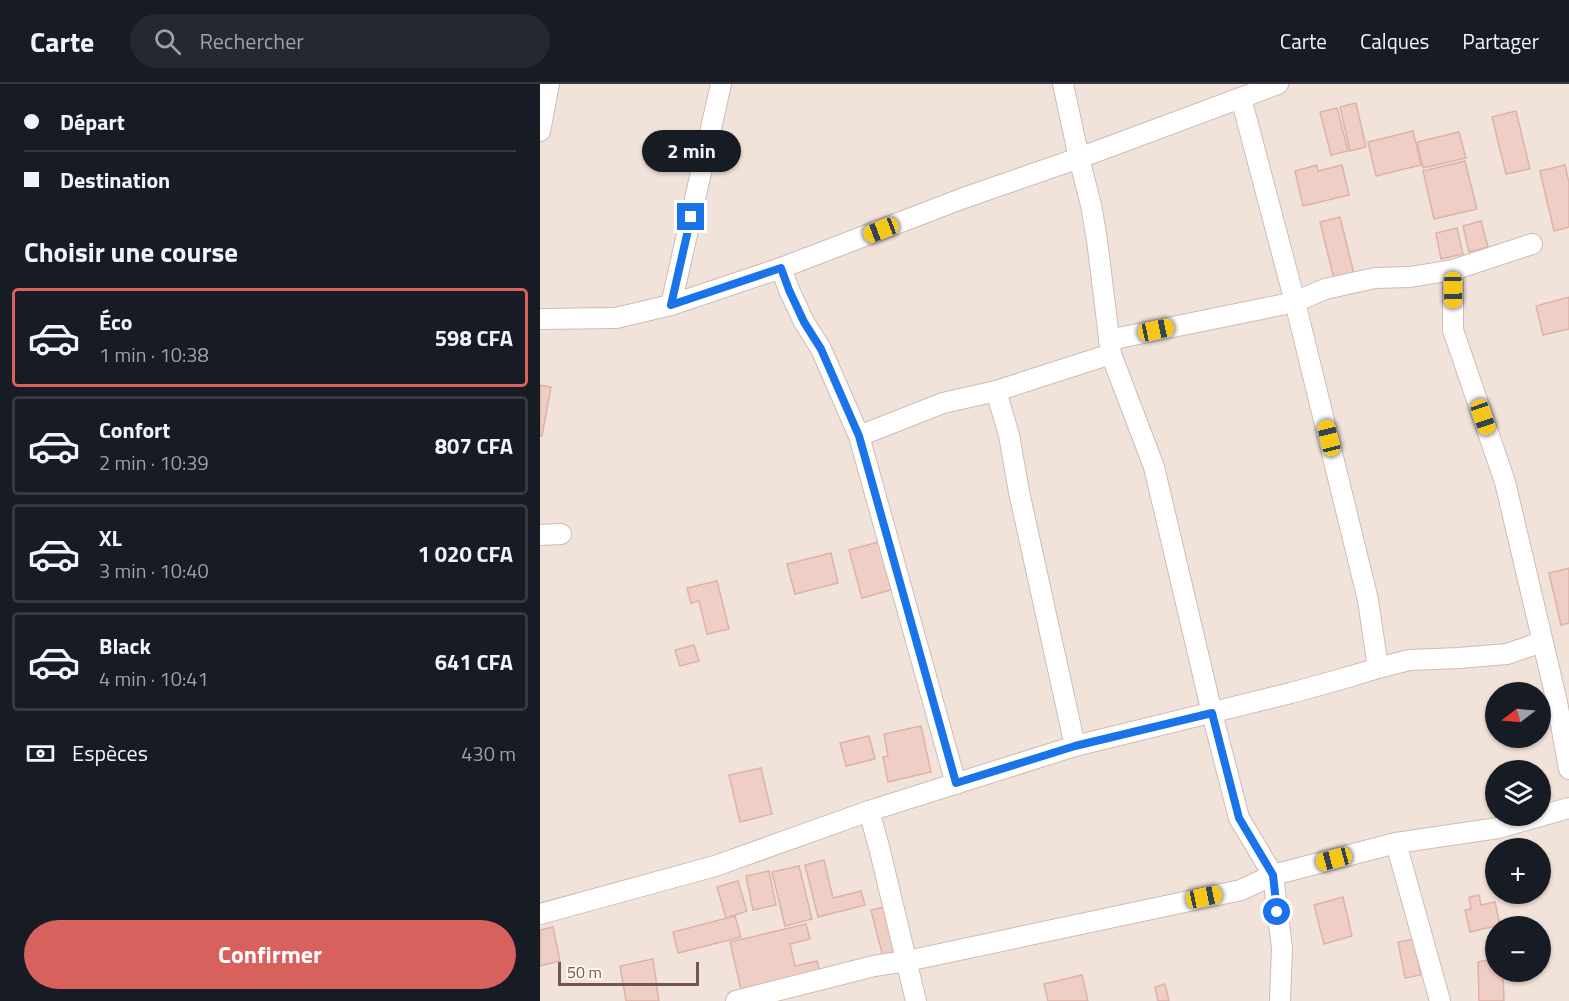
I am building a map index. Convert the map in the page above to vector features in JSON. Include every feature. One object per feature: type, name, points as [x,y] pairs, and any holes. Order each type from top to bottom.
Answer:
[{"type":"street","points":[[540,131],[549,84]]},
{"type":"street","points":[[671,305],[721,84]]},
{"type":"street","points":[[1063,84],[1092,205],[1110,347],[1154,467],[1239,818],[1273,875],[1282,948],[1280,1001]]},
{"type":"street","points":[[540,319],[616,318],[671,305],[781,268],[961,199],[1278,84]]},
{"type":"street","points":[[1241,98],[1295,302],[1368,600],[1378,668]]},
{"type":"street","points":[[859,436],[943,403],[996,391],[1110,347],[1295,302],[1325,290],[1375,278],[1410,277],[1453,270],[1532,244]]},
{"type":"street","points":[[781,268],[804,322],[821,349],[859,436],[956,783]]},
{"type":"street","points":[[1453,270],[1454,330],[1505,482],[1557,702],[1569,769]]},
{"type":"street","points":[[996,391],[1009,435],[1019,492],[1075,746]]},
{"type":"street","points":[[540,536],[561,534]]},
{"type":"street","points":[[540,914],[715,866],[869,811],[1075,746],[1212,713],[1409,660],[1507,654],[1542,642]]},
{"type":"street","points":[[736,1001],[874,966],[1241,890],[1273,875],[1396,843],[1498,828],[1569,808]]},
{"type":"street","points":[[869,811],[916,1001]]},
{"type":"street","points":[[1396,843],[1440,1001]]},
{"type":"shaded area","points":[[540,84],[1569,84],[1569,1001],[540,1001]]},
{"type":"building","points":[[1356,103],[1366,147],[1350,151],[1340,107]]},
{"type":"building","points":[[1337,108],[1348,151],[1331,155],[1320,112]]},
{"type":"building","points":[[1516,111],[1530,169],[1506,174],[1492,117]]},
{"type":"building","points":[[1413,131],[1421,165],[1376,176],[1368,142]]},
{"type":"building","points":[[1459,132],[1466,158],[1423,168],[1417,142]]},
{"type":"building","points":[[1465,161],[1477,209],[1434,219],[1423,171]]},
{"type":"building","points":[[1317,165],[1318,171],[1342,165],[1349,195],[1303,206],[1295,171]]},
{"type":"building","points":[[1565,165],[1569,183],[1569,227],[1554,231],[1540,171]]},
{"type":"building","points":[[1340,217],[1354,274],[1334,279],[1320,222]]},
{"type":"building","points":[[1481,221],[1488,247],[1469,252],[1463,226]]},
{"type":"building","points":[[1457,228],[1463,254],[1441,259],[1436,233]]},
{"type":"building","points":[[1569,297],[1569,329],[1543,335],[1536,306]]},
{"type":"building","points":[[540,385],[551,387],[542,436],[540,436]]},
{"type":"building","points":[[882,541],[894,589],[862,598],[849,550]]},
{"type":"building","points":[[831,553],[838,583],[795,594],[787,564]]},
{"type":"building","points":[[1569,568],[1569,623],[1561,625],[1549,573]]},
{"type":"building","points":[[717,581],[729,629],[707,634],[699,601],[691,603],[687,588]]},
{"type":"building","points":[[694,645],[699,661],[680,666],[675,650]]},
{"type":"building","points":[[921,726],[931,772],[888,782],[883,757],[888,756],[884,734]]},
{"type":"building","points":[[869,736],[875,759],[846,766],[840,743]]},
{"type":"building","points":[[761,768],[772,814],[740,822],[729,775]]},
{"type":"building","points":[[824,860],[833,898],[861,891],[865,905],[818,917],[805,865]]},
{"type":"building","points":[[799,866],[812,919],[785,926],[772,872]]},
{"type":"building","points":[[769,871],[776,905],[753,910],[746,876]]},
{"type":"building","points":[[738,881],[747,911],[726,918],[717,887]]},
{"type":"building","points":[[1479,895],[1481,905],[1495,904],[1498,916],[1485,916],[1485,928],[1470,932],[1465,910],[1471,909],[1469,897]]},
{"type":"building","points":[[1343,897],[1352,936],[1324,944],[1314,905]]},
{"type":"building","points":[[888,906],[900,957],[884,961],[871,910]]},
{"type":"building","points":[[735,916],[741,937],[678,953],[673,932]]},
{"type":"building","points":[[806,924],[810,939],[790,944],[795,966],[817,961],[821,976],[742,994],[730,942]]},
{"type":"building","points":[[553,927],[560,961],[540,966],[540,930]]},
{"type":"building","points":[[1414,939],[1421,975],[1405,978],[1398,942]]},
{"type":"building","points":[[653,959],[659,1001],[626,1001],[620,966]]},
{"type":"building","points":[[1485,960],[1485,982],[1503,982],[1504,1001],[1479,1001],[1478,962]]},
{"type":"building","points":[[1082,975],[1088,1001],[1048,1001],[1044,984]]},
{"type":"building","points":[[1165,984],[1169,1001],[1158,1001],[1155,987]]},
{"type":"route","points":[[691,217],[671,305],[781,268],[804,322],[821,349],[859,436],[956,783],[1075,746],[1212,713],[1239,818],[1273,875],[1277,912]]}]
